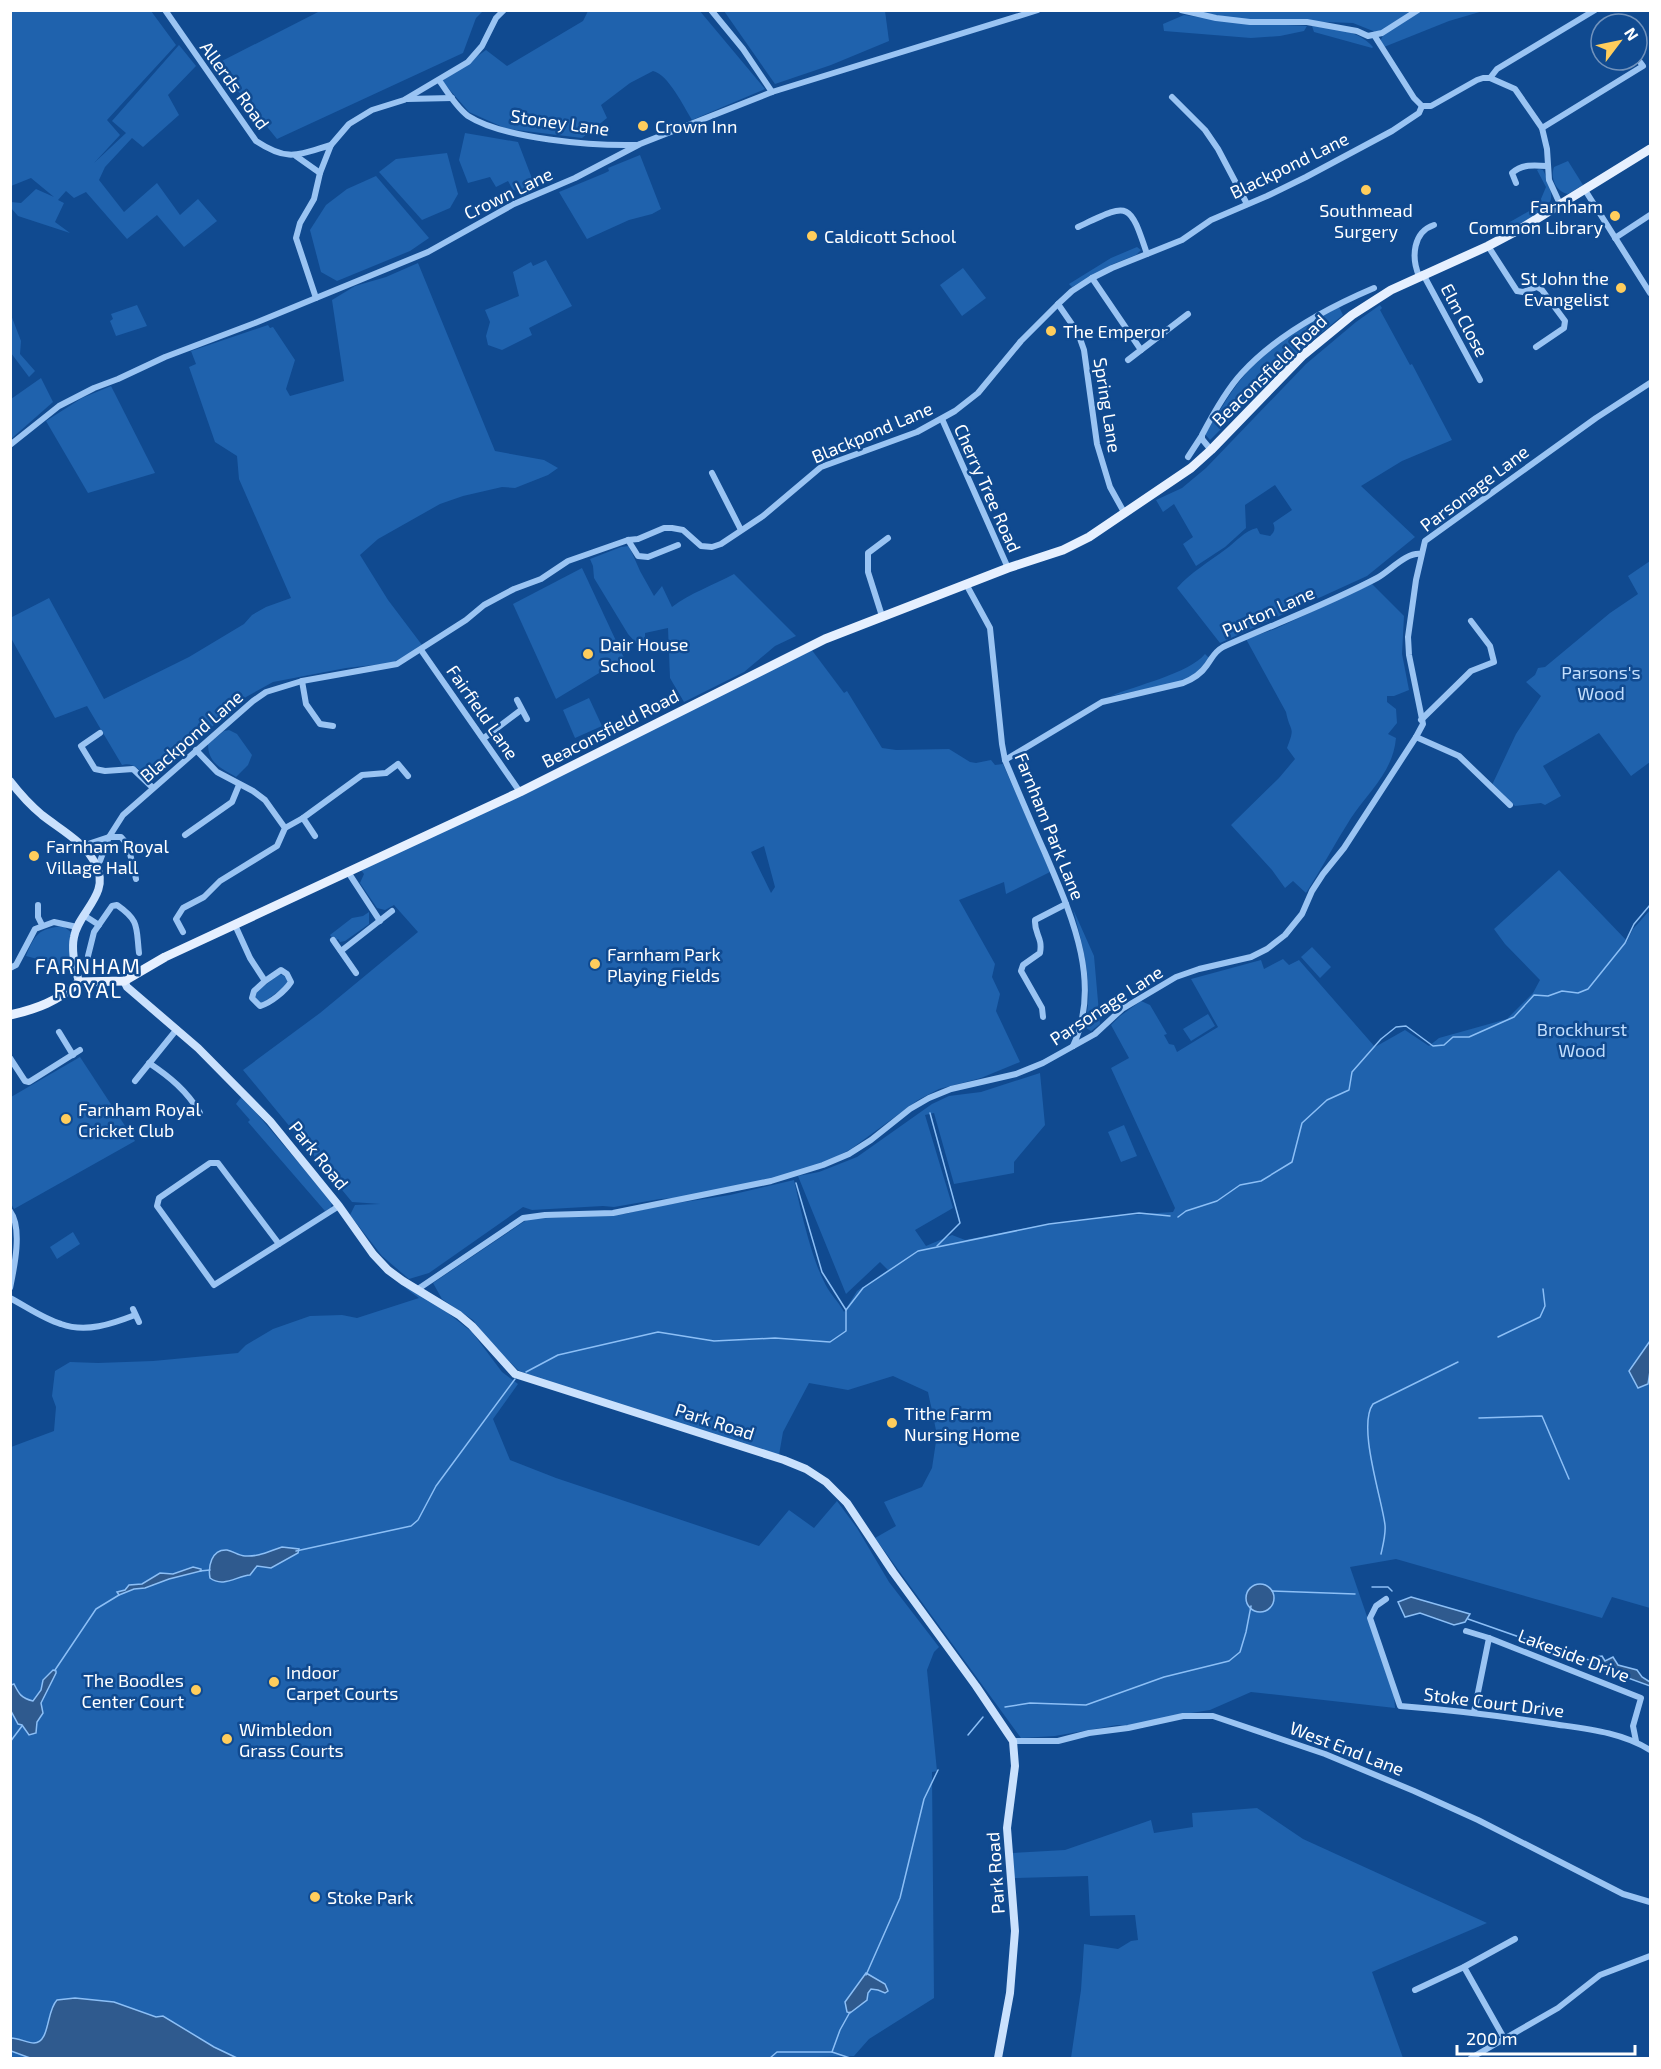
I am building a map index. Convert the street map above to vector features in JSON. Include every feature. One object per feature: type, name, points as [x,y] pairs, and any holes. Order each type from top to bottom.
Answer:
[{"type":"main road","name":"Beaconsfield Road","points":[[79,982],[124,981],[165,957],[520,792],[821,641],[1008,568],[1063,550],[1089,537],[1172,482],[1211,450],[1302,356],[1352,315],[1391,290],[1522,228],[1650,149]]},
{"type":"main road","points":[[10,781],[21,796],[82,846],[96,865],[100,878],[98,892],[74,936],[74,959],[79,982],[50,1004],[10,1015]]},
{"type":"main road","name":"Park Road","points":[[124,981],[127,987],[198,1048],[270,1121],[339,1206],[373,1254],[388,1270],[459,1315],[472,1326],[515,1374],[806,1469],[826,1482],[847,1503],[1013,1741],[1015,1766],[1007,1828],[1016,1931],[1010,1993],[998,2058]]},
{"type":"street","name":"Allerds Road","points":[[165,10],[256,141],[273,152],[296,156],[320,173]]},
{"type":"street","points":[[316,298],[296,238],[300,223],[314,199],[320,173],[331,145],[350,124],[364,114],[404,100],[468,62],[482,46],[496,18],[504,10]]},
{"type":"street","points":[[711,10],[743,49],[772,92]]},
{"type":"street","name":"Crown Lane","points":[[10,445],[59,406],[94,388],[165,357],[428,252],[514,204],[575,178],[640,144],[772,92],[1038,10]]},
{"type":"street","points":[[1181,10],[1216,18],[1250,22],[1307,22],[1357,31],[1368,36],[1382,33],[1418,10]]},
{"type":"street","points":[[1490,78],[1497,69],[1595,10]]},
{"type":"street","points":[[1374,35],[1414,98],[1422,106],[1431,106],[1484,78],[1490,78],[1515,89],[1542,128],[1547,149],[1549,180],[1560,204]]},
{"type":"street","points":[[1542,128],[1633,72]]},
{"type":"street","name":"Stoney Lane","points":[[439,80],[467,116],[504,130],[583,144],[640,144]]},
{"type":"street","points":[[1172,97],[1205,130],[1218,148],[1247,204]]},
{"type":"street","points":[[404,100],[452,98]]},
{"type":"street","name":"Blackpond Lane","points":[[96,865],[100,861],[109,837],[123,815],[266,692],[302,681],[396,664],[466,620],[484,605],[514,589],[541,579],[567,561],[628,540],[638,539],[664,528],[683,530],[701,546],[712,547],[721,544],[763,516],[821,467],[918,432],[942,419],[978,393],[1021,341],[1072,291],[1092,278],[1182,240],[1211,220],[1306,177],[1392,131],[1419,113],[1422,106]]},
{"type":"street","points":[[296,156],[331,145]]},
{"type":"street","points":[[1516,183],[1512,173],[1514,170],[1523,166],[1547,166]]},
{"type":"street","points":[[1585,190],[1650,293]]},
{"type":"street","points":[[1078,227],[1117,210],[1129,212],[1135,219],[1147,255]]},
{"type":"street","points":[[1615,238],[1650,215]]},
{"type":"street","points":[[1421,275],[1415,263],[1417,240],[1419,234],[1434,225]]},
{"type":"street","points":[[1488,246],[1517,291],[1523,292],[1537,287],[1542,290],[1565,321],[1564,328],[1536,347]]},
{"type":"street","name":"Elm Close","points":[[1421,275],[1480,380]]},
{"type":"street","points":[[1092,278],[1142,350]]},
{"type":"street","name":"Beaconsfield Road","points":[[1211,450],[1201,437],[1210,420],[1245,370],[1285,336],[1374,288]]},
{"type":"street","name":"Beaconsfield Road","points":[[1345,302],[1352,315]]},
{"type":"street","name":"Spring Lane","points":[[1058,304],[1078,333],[1084,350],[1097,444],[1110,487],[1125,514]]},
{"type":"street","points":[[1128,360],[1188,314]]},
{"type":"street","name":"Parsonage Lane","points":[[418,1289],[523,1218],[614,1212],[750,1186],[823,1165],[849,1154],[871,1140],[910,1109],[928,1098],[951,1089],[1016,1074],[1043,1063],[1095,1034],[1122,1009],[1176,977],[1199,969],[1251,957],[1267,949],[1285,935],[1302,914],[1312,891],[1344,848],[1423,724],[1409,655],[1408,637],[1425,541],[1596,418],[1650,383]]},
{"type":"street","name":"Cherry Tree Road","points":[[942,419],[1008,568]]},
{"type":"street","points":[[1188,457],[1201,437]]},
{"type":"street","points":[[712,473],[741,530]]},
{"type":"street","points":[[882,616],[868,573],[868,553],[888,538]]},
{"type":"street","points":[[628,540],[638,556],[648,557],[678,545]]},
{"type":"street","name":"Purton Lane","points":[[1005,760],[1102,702],[1189,681],[1210,662],[1213,653],[1223,647],[1353,590],[1380,576],[1410,555],[1421,554]]},
{"type":"street","name":"Farnham Park Lane","points":[[966,584],[990,628],[993,640],[1005,760],[1066,903],[1078,939],[1086,1001],[1079,1034],[1073,1046]]},
{"type":"street","points":[[1421,720],[1471,671],[1494,662],[1490,646],[1471,621]]},
{"type":"street","name":"Fairfield Lane","points":[[421,650],[520,792]]},
{"type":"street","points":[[302,681],[306,704],[320,724],[333,726]]},
{"type":"street","points":[[517,700],[527,718]]},
{"type":"street","points":[[484,738],[521,710]]},
{"type":"street","points":[[100,733],[81,747],[95,769],[105,771],[133,769],[153,788]]},
{"type":"street","points":[[1416,737],[1459,756],[1510,805]]},
{"type":"street","points":[[196,750],[217,772],[265,800],[285,828]]},
{"type":"street","points":[[183,932],[173,918],[183,908],[204,897],[220,881],[277,846],[285,828],[303,818],[362,775],[386,773],[398,764],[408,776]]},
{"type":"street","points":[[185,835],[232,802],[239,785]]},
{"type":"street","points":[[303,818],[315,836]]},
{"type":"street","points":[[82,846],[109,837],[121,837],[128,845],[136,879]]},
{"type":"street","points":[[348,872],[380,921]]},
{"type":"street","points":[[1043,1017],[1042,1008],[1021,971],[1023,965],[1040,953],[1042,943],[1034,926],[1035,920],[1066,903]]},
{"type":"street","points":[[38,905],[38,917],[42,926]]},
{"type":"street","points":[[88,956],[94,932],[112,906],[117,905],[131,915],[135,921],[139,953]]},
{"type":"street","points":[[341,951],[392,911]]},
{"type":"street","points":[[85,916],[99,925]]},
{"type":"street","points":[[10,968],[16,965],[35,929],[54,922],[77,927]]},
{"type":"street","points":[[235,925],[250,958],[265,981]]},
{"type":"street","points":[[333,940],[356,973]]},
{"type":"street","points":[[281,970],[287,974],[291,982],[265,1005],[260,1005],[252,998],[254,991],[265,981],[281,970]]},
{"type":"street","points":[[1042,1008],[1050,1009]]},
{"type":"street","points":[[135,1081],[177,1029]]},
{"type":"street","points":[[59,1032],[73,1055]]},
{"type":"street","points":[[10,1058],[25,1082],[29,1082],[80,1050]]},
{"type":"street","points":[[149,1063],[172,1078],[192,1100],[200,1113]]},
{"type":"street","points":[[279,1244],[218,1163],[210,1163],[159,1198],[157,1202],[157,1206],[214,1285],[279,1244],[339,1206]]},
{"type":"street","points":[[10,1211],[15,1219],[16,1238],[10,1288]]},
{"type":"street","points":[[10,1298],[62,1324],[90,1327],[111,1325],[134,1312],[139,1322]]},
{"type":"street","name":"Stoke Court Drive","points":[[1386,1599],[1377,1602],[1370,1618],[1400,1706],[1474,1712],[1606,1732],[1636,1741],[1650,1750]]},
{"type":"street","name":"Lakeside Drive","points":[[1466,1630],[1641,1698],[1633,1726],[1636,1741]]},
{"type":"street","name":"Lakeside Drive","points":[[1474,1712],[1489,1638]]},
{"type":"street","name":"West End Lane","points":[[1013,1741],[1058,1741],[1183,1716],[1213,1716],[1325,1754],[1414,1791],[1478,1820],[1623,1894],[1650,1902]]},
{"type":"street","points":[[1415,1990],[1515,1939]]},
{"type":"street","points":[[1471,2058],[1558,2008],[1600,1975],[1650,1956]]},
{"type":"street","points":[[1464,1967],[1504,2038]]},
{"type":"green space","points":[[11,10],[151,11],[176,45],[107,120],[120,135],[94,163],[126,133],[112,121],[179,45],[196,66],[168,95],[179,115],[143,147],[132,138],[105,167],[99,180],[124,212],[157,183],[180,215],[198,199],[217,221],[184,247],[157,215],[127,239],[86,192],[74,198],[66,191],[58,200],[64,203],[55,222],[70,233],[18,216],[11,208],[11,202],[21,203],[36,189],[54,197],[31,178],[11,186]]},
{"type":"green space","points":[[699,10],[765,89],[692,120],[670,84],[659,73],[653,71],[630,83],[601,105],[607,118],[582,138],[507,129],[469,112],[442,81],[486,50],[507,66],[583,21],[588,11]]},
{"type":"green space","points":[[320,11],[483,11],[476,18],[463,53],[277,139],[216,64]]},
{"type":"green space","points":[[724,11],[885,11],[889,41],[831,65],[775,84]]},
{"type":"green space","points":[[1193,11],[1412,11],[1379,32],[1353,23],[1239,19]]},
{"type":"green space","points":[[1421,11],[1483,11],[1449,21],[1384,47],[1380,42],[1383,35]]},
{"type":"green space","points":[[1184,15],[1239,23],[1307,26],[1304,31],[1280,36],[1251,38],[1164,31],[1163,24]]},
{"type":"green space","points":[[1312,26],[1352,33],[1373,47],[1314,32]]},
{"type":"green space","points":[[465,133],[518,142],[533,181],[519,191],[513,190],[508,181],[496,187],[490,177],[468,183],[459,160]]},
{"type":"green space","points":[[447,153],[458,194],[450,208],[422,220],[379,172],[396,159]]},
{"type":"green space","points":[[640,155],[661,209],[652,214],[629,220],[587,239],[559,192],[605,173],[609,171],[608,168]]},
{"type":"green space","points":[[1568,161],[1583,185],[1568,194],[1557,187],[1553,176],[1554,167]]},
{"type":"green space","points":[[1537,170],[1543,170],[1548,182],[1550,202],[1537,214],[1506,231],[1503,226],[1538,206],[1546,187]]},
{"type":"green space","points":[[376,176],[429,238],[410,251],[337,281],[321,272],[310,230],[326,205],[347,189]]},
{"type":"green space","points":[[1137,247],[1141,250],[1136,255],[1113,264],[1072,287],[1069,284],[1111,258]]},
{"type":"green space","points":[[546,260],[572,306],[529,328],[532,335],[502,350],[488,345],[486,336],[490,322],[485,310],[519,296],[513,272],[531,262],[533,266]]},
{"type":"green space","points":[[418,263],[495,451],[544,460],[558,468],[548,475],[515,488],[502,487],[440,504],[378,539],[360,555],[388,600],[422,645],[419,648],[392,663],[346,668],[273,682],[246,697],[167,766],[146,776],[132,765],[122,765],[87,706],[55,718],[11,638],[10,618],[49,598],[104,699],[189,657],[244,624],[252,615],[266,607],[291,598],[239,479],[237,456],[215,442],[189,367],[196,364],[191,351],[268,325],[270,328],[273,327],[295,360],[286,389],[290,396],[344,381],[332,300],[355,286],[386,277]]},
{"type":"green space","points":[[963,268],[986,298],[962,316],[940,285]]},
{"type":"green space","points":[[137,305],[147,326],[116,336],[110,321],[113,319],[111,314]]},
{"type":"green space","points":[[1380,305],[1382,308],[1380,310],[1410,365],[1412,364],[1452,440],[1402,461],[1361,486],[1415,537],[1367,576],[1220,643],[1177,588],[1194,572],[1248,531],[1257,528],[1260,534],[1270,536],[1273,534],[1273,523],[1292,510],[1275,485],[1245,505],[1246,528],[1225,547],[1196,566],[1183,544],[1193,537],[1174,504],[1163,512],[1156,500],[1182,488],[1206,468],[1306,364]]},
{"type":"green space","points":[[1339,307],[1343,315],[1269,376],[1258,392],[1210,440],[1205,434],[1248,371],[1272,349]]},
{"type":"green space","points":[[11,315],[21,341],[20,354],[35,371],[29,377],[11,353]]},
{"type":"green space","points":[[41,378],[53,402],[11,439],[11,399]]},
{"type":"green space","points":[[111,386],[155,473],[88,493],[46,421],[82,398]]},
{"type":"green space","points":[[629,546],[654,596],[662,586],[672,607],[694,593],[734,574],[796,636],[775,646],[744,672],[684,702],[670,678],[668,628],[645,633],[645,642],[637,644],[628,634],[594,578],[590,559]]},
{"type":"green space","name":"Parsons's Wood","points":[[1650,561],[1650,762],[1631,776],[1599,733],[1543,766],[1561,796],[1545,805],[1541,803],[1515,806],[1492,785],[1516,734],[1541,696],[1526,682],[1535,675],[1538,668],[1545,667],[1610,613],[1638,594],[1628,576]]},
{"type":"green space","points":[[582,568],[624,658],[556,699],[513,604]]},
{"type":"green space","points":[[1372,584],[1404,616],[1402,654],[1409,690],[1394,696],[1387,696],[1387,702],[1396,709],[1397,723],[1388,734],[1396,738],[1394,750],[1379,781],[1351,818],[1306,893],[1293,881],[1285,888],[1272,870],[1231,825],[1295,759],[1287,748],[1292,732],[1286,712],[1246,639],[1275,629]]},
{"type":"green space","name":"Farnham Park Playing Fields","points":[[811,649],[844,693],[847,691],[882,748],[949,749],[970,762],[991,760],[995,765],[1003,764],[1050,872],[1006,894],[1004,882],[959,900],[995,964],[992,977],[1000,994],[996,1011],[1020,1062],[981,1078],[939,1089],[918,1100],[851,1149],[824,1163],[769,1180],[689,1197],[660,1199],[614,1207],[532,1210],[523,1207],[429,1273],[409,1279],[382,1256],[350,1215],[355,1205],[380,1204],[352,1202],[243,1070],[320,1013],[418,932],[394,905],[385,910],[377,908],[360,883],[364,874],[361,870]],"holes":[[[764,846],[775,887],[771,893],[751,852]]]},
{"type":"green space","points":[[1205,654],[1209,658],[1193,677],[1180,682],[1111,696],[1175,673],[1198,661]]},
{"type":"green space","points":[[589,698],[602,726],[575,738],[563,710]]},
{"type":"green space","points":[[229,730],[237,734],[252,755],[248,765],[236,777],[216,764],[209,751],[208,744],[224,731]]},
{"type":"green space","name":"Brockhurst Wood","points":[[1559,870],[1627,941],[1633,929],[1650,910],[1650,1608],[1612,1597],[1602,1618],[1396,1559],[1350,1567],[1394,1695],[1395,1708],[1251,1692],[1210,1710],[1129,1726],[1117,1725],[1055,1736],[1021,1738],[875,1538],[896,1526],[884,1502],[922,1487],[932,1468],[937,1435],[928,1392],[893,1376],[848,1390],[809,1383],[783,1432],[779,1455],[530,1376],[503,1358],[473,1320],[442,1299],[433,1283],[528,1219],[625,1214],[658,1206],[730,1195],[794,1180],[817,1265],[828,1289],[844,1312],[857,1291],[888,1270],[880,1262],[846,1294],[798,1176],[819,1172],[857,1157],[932,1104],[949,1096],[981,1092],[1040,1073],[1045,1125],[1014,1162],[1014,1173],[954,1184],[934,1113],[925,1115],[953,1208],[915,1230],[926,1246],[952,1235],[965,1240],[1099,1217],[1173,1212],[1175,1208],[1111,1068],[1129,1058],[1111,1025],[1120,1016],[1141,1001],[1150,1005],[1167,1034],[1164,1035],[1169,1044],[1174,1045],[1177,1052],[1218,1027],[1191,979],[1261,960],[1264,969],[1283,959],[1289,965],[1299,960],[1375,1047],[1405,1030],[1429,1046],[1439,1038],[1507,1019],[1533,993],[1540,980],[1505,944],[1494,929]]},
{"type":"green space","points":[[1073,909],[1094,956],[1100,1024],[1091,1031],[1084,1027],[1088,983],[1084,953]]},
{"type":"green space","points":[[369,912],[369,924],[345,941],[340,942],[338,939],[335,941],[330,935],[352,918]]},
{"type":"green space","points":[[63,926],[72,933],[70,959],[56,968],[56,964],[26,956],[38,934]]},
{"type":"green space","points":[[1312,947],[1331,967],[1320,978],[1301,957]]},
{"type":"green space","points":[[280,974],[288,978],[287,985],[260,1003],[255,998],[256,992]]},
{"type":"green space","points":[[1208,1014],[1215,1026],[1191,1041],[1183,1029]]},
{"type":"green space","name":"Farnham Royal Cricket Club","points":[[80,1057],[135,1141],[14,1209],[10,1202],[11,1097]]},
{"type":"green space","points":[[242,1096],[332,1202],[331,1208],[325,1211],[248,1122],[250,1120],[236,1104]]},
{"type":"green space","points":[[1124,1125],[1137,1156],[1121,1162],[1108,1132]]},
{"type":"green space","points":[[73,1232],[80,1244],[57,1259],[50,1247]]},
{"type":"green space","points":[[404,1287],[434,1302],[472,1332],[502,1372],[518,1384],[493,1419],[510,1460],[556,1478],[759,1546],[789,1510],[814,1528],[837,1501],[857,1528],[889,1582],[939,1647],[934,1652],[927,1670],[937,1771],[932,1772],[934,1998],[869,2039],[854,2056],[780,2058],[11,2058],[11,1447],[54,1431],[56,1407],[52,1396],[55,1371],[70,1362],[153,1361],[238,1353],[246,1345],[273,1329],[310,1316],[342,1315],[357,1318],[419,1298]]},
{"type":"green space","points":[[1257,1808],[1303,1839],[1487,1923],[1372,1972],[1403,2058],[1071,2058],[1081,1990],[1084,1944],[1118,1949],[1131,1941],[1138,1940],[1135,1915],[1090,1916],[1088,1876],[1014,1878],[1012,1853],[1065,1850],[1151,1820],[1154,1833],[1193,1827],[1192,1813]]},
{"type":"shaded area","points":[[1650,1341],[1648,1384],[1638,1388],[1629,1371]]},
{"type":"shaded area","points":[[282,1547],[299,1549],[298,1553],[271,1568],[257,1566],[250,1575],[225,1582],[210,1578],[212,1560],[217,1552],[227,1550],[250,1556]]},
{"type":"shaded area","points":[[193,1567],[201,1571],[119,1595],[117,1592],[125,1590],[129,1585],[142,1584],[160,1573],[173,1574]]},
{"type":"shaded area","points":[[1260,1584],[1270,1588],[1274,1598],[1270,1608],[1260,1612],[1250,1608],[1246,1598],[1250,1588]]},
{"type":"shaded area","points":[[1411,1597],[1470,1614],[1465,1622],[1454,1625],[1420,1613],[1405,1617],[1398,1602]]},
{"type":"shaded area","points":[[1602,1656],[1605,1661],[1613,1657],[1618,1665],[1637,1670],[1650,1682],[1650,1686],[1592,1665],[1594,1657]]},
{"type":"shaded area","points":[[53,1670],[56,1673],[41,1703],[43,1713],[37,1722],[36,1733],[29,1735],[22,1725],[18,1724],[11,1711],[11,1685],[14,1684],[23,1697],[33,1701],[41,1690],[43,1680]]},
{"type":"shaded area","points":[[866,1973],[885,1984],[888,1991],[885,1993],[871,1989],[867,2000],[850,2013],[847,2012],[845,2002]]},
{"type":"shaded area","points":[[75,1998],[114,2002],[156,2017],[163,2016],[237,2058],[30,2058],[11,2051],[11,2038],[31,2043],[39,2042],[43,2038],[51,2011],[57,2000]]},
{"type":"waterway","points":[[1178,1217],[1186,1211],[1217,1201],[1240,1185],[1261,1181],[1292,1162],[1302,1123],[1327,1100],[1349,1090],[1352,1072],[1381,1039],[1396,1027],[1406,1026],[1433,1046],[1444,1045],[1453,1037],[1469,1037],[1514,1017],[1534,995],[1548,996],[1562,991],[1578,993],[1588,989],[1625,943],[1634,924],[1650,905]]},
{"type":"waterway","points":[[930,1113],[960,1223],[937,1246]]},
{"type":"waterway","points":[[796,1183],[822,1272],[846,1310]]},
{"type":"waterway","points":[[526,1372],[558,1355],[658,1332],[714,1341],[775,1338],[830,1342],[846,1331],[846,1310],[863,1288],[918,1251],[1049,1224],[1139,1213],[1170,1216]]},
{"type":"waterway","points":[[1498,1337],[1540,1317],[1545,1306],[1543,1289]]},
{"type":"waterway","points":[[1381,1554],[1385,1525],[1372,1463],[1368,1429],[1369,1414],[1373,1404],[1458,1362]]},
{"type":"waterway","points":[[296,1551],[411,1526],[418,1520],[436,1486],[515,1379]]},
{"type":"waterway","points":[[1479,1418],[1542,1416],[1569,1479]]},
{"type":"waterway","points":[[200,1571],[210,1570]]},
{"type":"waterway","points":[[1372,1587],[1388,1587],[1392,1591]]},
{"type":"waterway","points":[[1272,1591],[1355,1594]]},
{"type":"waterway","points":[[55,1670],[96,1609],[119,1595]]},
{"type":"waterway","points":[[1005,1707],[1030,1703],[1086,1705],[1164,1677],[1229,1661],[1240,1652],[1251,1606]]},
{"type":"waterway","points":[[1468,1619],[1562,1652]]},
{"type":"waterway","points":[[1581,1658],[1594,1661]]},
{"type":"waterway","points":[[968,1735],[983,1717]]},
{"type":"waterway","points":[[10,1742],[22,1726]]},
{"type":"waterway","points":[[866,1975],[900,1898],[924,1799],[938,1770]]},
{"type":"waterway","points":[[832,2052],[850,2012]]},
{"type":"waterway","points":[[770,2058],[777,2052],[832,2052],[850,2058]]},
{"type":"place","name":"Crown Inn","points":[[643,126]]},
{"type":"place","name":"Southmead Surgery","points":[[1366,190]]},
{"type":"place","name":"Farnham Common Library","points":[[1615,216]]},
{"type":"place","name":"Caldicott School","points":[[812,236]]},
{"type":"place","name":"St John the Evangelist","points":[[1621,288]]},
{"type":"place","name":"The Emperor","points":[[1051,331]]},
{"type":"place","name":"Dair House School","points":[[588,654]]},
{"type":"place","name":"Farnham Royal Village Hall","points":[[34,856]]},
{"type":"place","name":"Farnham Park Playing Fields","points":[[595,964]]},
{"type":"place","name":"Farnham Royal Cricket Club","points":[[66,1119]]},
{"type":"place","name":"Tithe Farm Nursing Home","points":[[892,1423]]},
{"type":"place","name":"Indoor Carpet Courts","points":[[274,1682]]},
{"type":"place","name":"The Boodles Center Court","points":[[196,1690]]},
{"type":"place","name":"Wimbledon Grass Courts","points":[[227,1739]]},
{"type":"place","name":"Stoke Park","points":[[315,1897]]},
{"type":"district","name":"FARNHAM ROYAL","points":[[88,977]]}]
